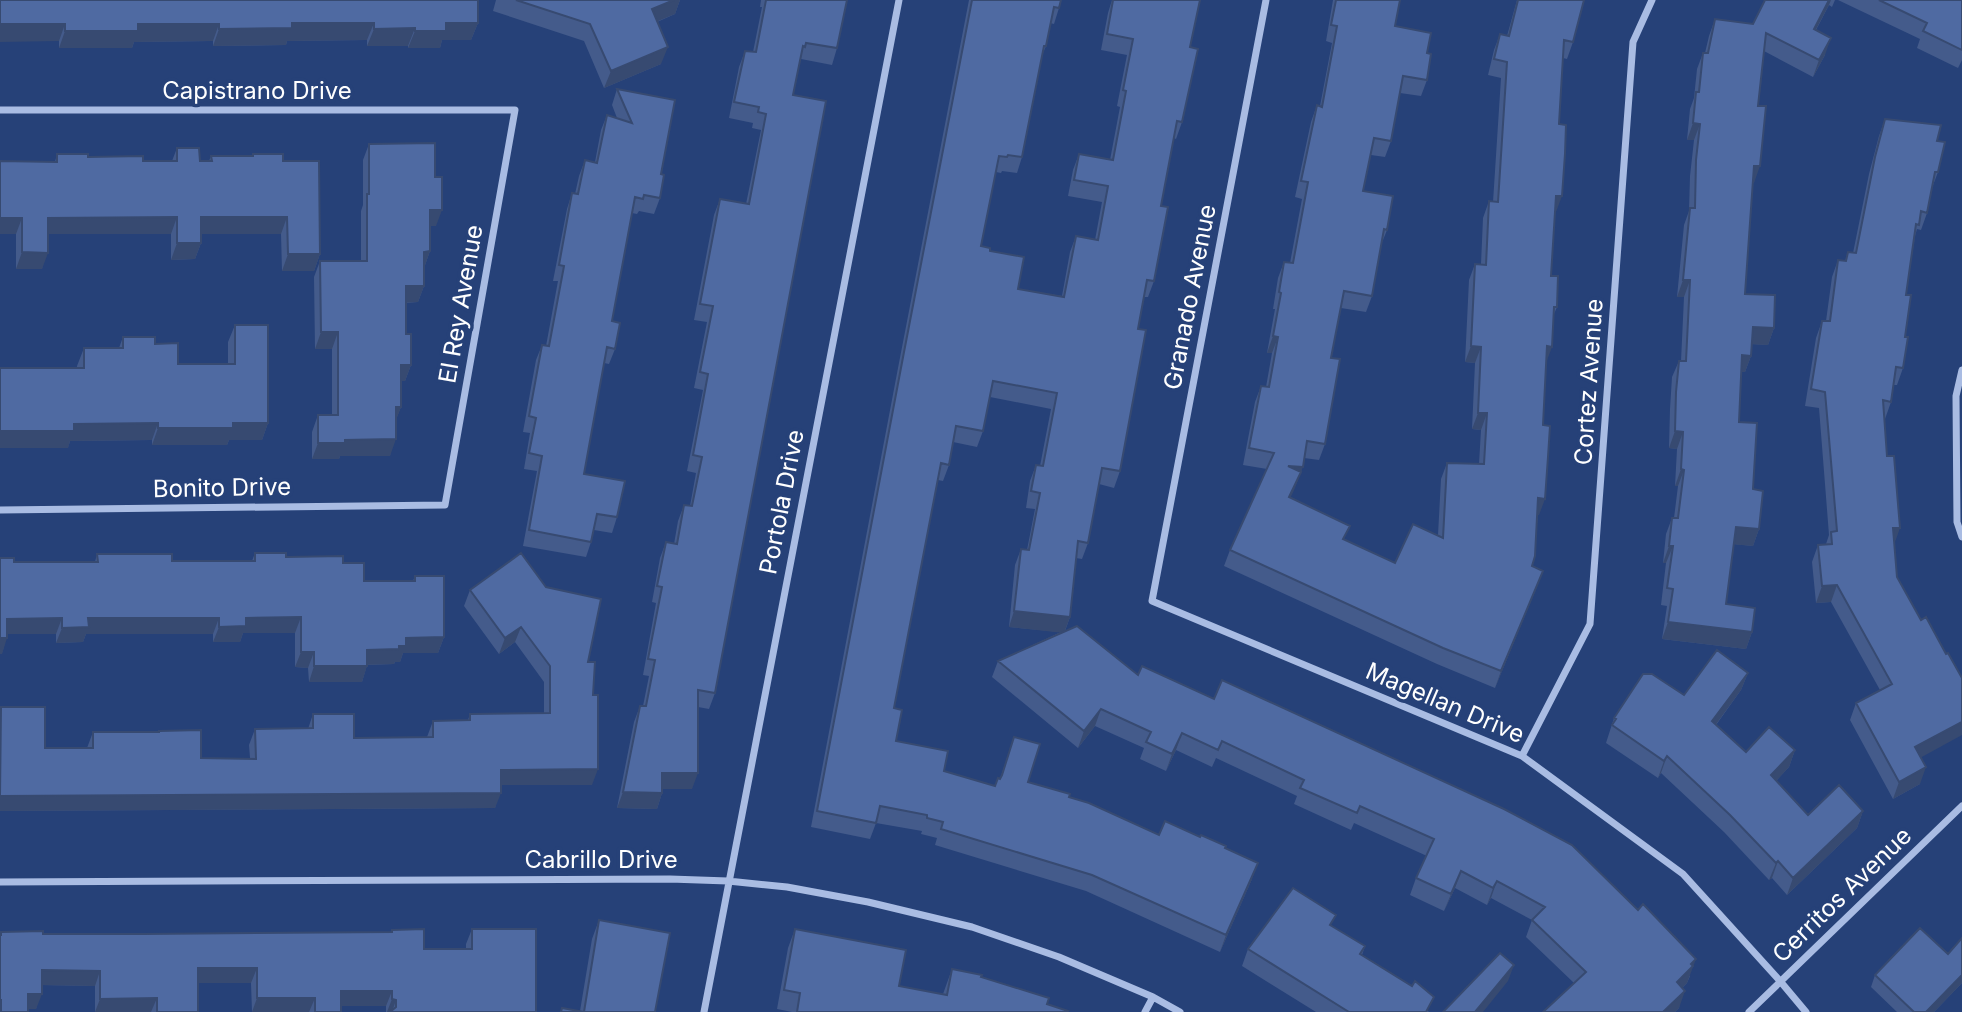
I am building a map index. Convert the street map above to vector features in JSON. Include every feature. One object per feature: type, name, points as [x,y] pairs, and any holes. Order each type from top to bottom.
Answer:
[{"type":"street","name":"Portola Drive","points":[[704,1012],[899,0]]},
{"type":"street","name":"Granado Avenue","points":[[1152,601],[1266,0]]},
{"type":"street","name":"Cortez Avenue","points":[[1522,756],[1590,624],[1633,42],[1652,0]]},
{"type":"street","name":"Capistrano Drive","points":[[0,110],[515,110]]},
{"type":"street","name":"El Rey Avenue","points":[[445,505],[515,110]]},
{"type":"street","points":[[1962,369],[1956,396],[1957,522],[1962,537]]},
{"type":"street","name":"Bonito Drive","points":[[0,510],[445,505]]},
{"type":"street","name":"Magellan Drive","points":[[1152,601],[1522,756],[1683,874],[1806,1012]]},
{"type":"street","name":"Cerritos Avenue","points":[[1749,1012],[1962,806]]},
{"type":"street","name":"Cabrillo Drive","points":[[0,882],[728,881],[867,902],[972,927],[1059,957],[1153,997],[1180,1012]]},
{"type":"street","points":[[1145,1012],[1153,997]]},
{"type":"building","points":[[0,0],[478,0],[478,23],[446,23],[446,31],[415,31],[415,28],[374,29],[374,23],[292,23],[292,28],[219,29],[219,24],[138,24],[138,31],[65,31],[65,24],[0,24]]},
{"type":"building","points":[[516,0],[674,0],[652,9],[668,47],[611,71],[590,24]]},
{"type":"building","points":[[766,0],[847,0],[837,48],[806,43],[805,47],[803,46],[793,95],[826,101],[715,693],[698,690],[698,773],[662,773],[662,793],[623,792],[640,706],[646,706],[655,660],[648,659],[662,587],[657,586],[666,542],[677,544],[684,505],[692,506],[702,457],[693,455],[708,374],[700,372],[713,306],[700,304],[720,199],[749,204],[766,114],[758,112],[759,107],[734,102],[745,51],[756,52]]},
{"type":"building","points":[[972,0],[1061,0],[1059,8],[1054,7],[1044,46],[1022,157],[999,156],[981,246],[990,248],[990,251],[1024,257],[1018,289],[1064,297],[1076,236],[1098,240],[1108,186],[1074,180],[1079,154],[1113,160],[1133,39],[1107,34],[1113,0],[1200,0],[1190,47],[1198,49],[1182,122],[1177,121],[1161,206],[1168,207],[1154,281],[1147,280],[1138,329],[1146,330],[1120,471],[1102,468],[1088,543],[1078,541],[1070,617],[1014,611],[1021,549],[1029,550],[1040,493],[1031,491],[1036,465],[1043,466],[1057,393],[993,381],[983,431],[956,426],[949,465],[941,463],[894,708],[902,710],[896,741],[948,751],[944,771],[995,786],[1002,775],[1014,737],[1040,744],[1028,782],[1070,794],[1069,797],[1089,803],[1159,835],[1165,821],[1226,846],[1225,848],[1258,863],[1226,935],[1092,875],[941,829],[943,822],[927,818],[927,815],[880,806],[876,823],[817,811]]},
{"type":"building","points":[[1336,0],[1400,0],[1395,26],[1431,33],[1427,53],[1431,54],[1427,80],[1403,76],[1391,141],[1374,138],[1363,191],[1393,196],[1372,296],[1344,291],[1331,358],[1340,359],[1325,444],[1307,441],[1303,467],[1288,466],[1301,472],[1289,497],[1350,526],[1343,539],[1395,563],[1413,524],[1443,538],[1447,463],[1484,464],[1487,413],[1478,413],[1481,347],[1471,346],[1475,264],[1486,265],[1489,201],[1498,202],[1507,62],[1494,59],[1500,34],[1509,36],[1518,0],[1584,0],[1573,42],[1564,40],[1559,124],[1566,125],[1565,154],[1562,196],[1556,196],[1551,276],[1558,276],[1557,307],[1554,307],[1552,347],[1547,346],[1543,425],[1550,426],[1545,499],[1538,498],[1535,556],[1532,566],[1543,571],[1501,671],[1443,648],[1230,550],[1274,453],[1249,448],[1261,386],[1269,387],[1278,337],[1273,336],[1284,262],[1293,263],[1308,182],[1301,181],[1317,105],[1322,107],[1337,26],[1331,25]]},
{"type":"building","points":[[1765,0],[1829,0],[1814,29],[1831,38],[1819,60],[1766,33],[1758,106],[1766,106],[1760,166],[1754,166],[1745,294],[1775,295],[1774,328],[1753,327],[1751,356],[1742,355],[1739,422],[1757,423],[1753,489],[1763,491],[1759,529],[1736,527],[1726,604],[1755,608],[1752,632],[1668,622],[1673,589],[1667,588],[1673,546],[1669,546],[1672,518],[1678,518],[1684,470],[1681,469],[1683,432],[1675,431],[1676,392],[1679,361],[1686,361],[1690,280],[1683,280],[1690,208],[1695,208],[1700,124],[1693,123],[1696,92],[1699,92],[1703,53],[1708,53],[1715,19],[1753,24]]},
{"type":"building","points":[[1879,0],[1962,0],[1962,50],[1923,31],[1927,23]]},
{"type":"building","points":[[617,89],[675,100],[661,174],[664,175],[660,198],[644,195],[643,199],[635,197],[612,321],[620,323],[615,349],[607,347],[584,474],[625,481],[617,517],[597,514],[591,542],[529,530],[542,456],[529,453],[536,418],[529,416],[542,345],[549,346],[564,266],[559,265],[572,193],[578,194],[585,160],[597,163],[607,115],[632,123]]},
{"type":"building","points":[[1885,119],[1941,125],[1937,141],[1945,142],[1938,172],[1935,172],[1927,213],[1921,211],[1919,225],[1916,224],[1906,295],[1911,295],[1903,368],[1896,367],[1891,402],[1883,400],[1887,456],[1894,456],[1900,528],[1893,528],[1897,577],[1921,620],[1926,617],[1962,678],[1962,722],[1915,747],[1926,767],[1899,782],[1856,703],[1892,684],[1837,585],[1822,586],[1818,545],[1832,544],[1831,532],[1837,531],[1825,392],[1811,389],[1822,321],[1830,321],[1838,260],[1846,261],[1848,252],[1856,253]]},
{"type":"building","points":[[435,143],[435,177],[442,177],[442,210],[430,210],[430,251],[424,252],[424,286],[406,286],[406,334],[411,334],[411,365],[401,365],[401,407],[396,407],[396,439],[318,443],[318,415],[338,415],[338,332],[321,332],[320,261],[367,261],[369,144]]},
{"type":"building","points":[[177,148],[199,148],[200,161],[212,161],[211,156],[283,154],[283,161],[319,161],[320,254],[288,254],[287,217],[201,217],[201,243],[177,243],[177,217],[48,218],[48,253],[22,252],[22,218],[0,218],[0,161],[57,162],[57,154],[88,154],[88,157],[143,156],[143,161],[177,161]]},
{"type":"building","points":[[235,325],[268,325],[268,423],[233,423],[233,428],[158,428],[158,423],[74,424],[74,431],[0,431],[0,368],[84,368],[84,348],[123,348],[123,337],[155,337],[155,344],[178,343],[178,364],[235,364]]},
{"type":"building","points":[[255,553],[286,553],[286,557],[343,556],[343,563],[364,563],[364,581],[415,581],[415,576],[444,576],[444,637],[406,638],[406,646],[399,646],[399,649],[367,650],[367,666],[314,666],[314,652],[301,652],[301,617],[246,618],[246,626],[219,627],[219,618],[88,618],[89,627],[62,628],[62,618],[7,619],[7,638],[0,638],[0,558],[14,558],[14,562],[98,562],[97,554],[172,554],[172,561],[255,561]]},
{"type":"building","points":[[521,553],[546,587],[601,599],[588,662],[595,662],[593,695],[598,695],[598,769],[501,770],[501,793],[0,796],[1,707],[45,707],[45,748],[93,748],[93,732],[201,730],[201,758],[256,759],[255,729],[313,728],[313,714],[354,714],[354,738],[433,737],[433,721],[470,720],[470,714],[550,713],[550,666],[521,627],[505,638],[470,590]]},
{"type":"building","points":[[1077,626],[1138,675],[1142,666],[1214,699],[1222,680],[1504,809],[1572,845],[1638,910],[1643,904],[1696,959],[1691,964],[1693,966],[1677,982],[1685,991],[1663,1012],[1543,1012],[1586,972],[1532,920],[1545,907],[1497,881],[1493,888],[1461,871],[1451,894],[1416,878],[1434,839],[1360,806],[1357,813],[1300,788],[1304,780],[1222,741],[1218,750],[1182,733],[1172,754],[1146,742],[1151,732],[1101,709],[1084,731],[998,661]]},
{"type":"building","points":[[1717,650],[1748,673],[1712,721],[1746,752],[1769,727],[1795,750],[1771,775],[1808,815],[1839,785],[1863,811],[1793,878],[1667,756],[1664,761],[1612,725],[1643,674],[1652,674],[1684,695]]},
{"type":"building","points":[[1293,888],[1336,915],[1330,925],[1365,946],[1360,954],[1412,986],[1415,981],[1434,997],[1426,1012],[1349,1012],[1248,949]]},
{"type":"building","points":[[599,920],[670,933],[655,1012],[584,1012]]},
{"type":"building","points":[[1920,928],[1948,954],[1962,938],[1962,975],[1926,1012],[1914,1012],[1875,975]]},
{"type":"building","points":[[424,929],[424,949],[472,949],[472,929],[536,929],[536,1012],[390,1012],[396,1007],[392,991],[341,991],[341,1012],[315,1012],[315,998],[257,998],[257,968],[198,968],[198,1012],[157,1012],[157,998],[100,999],[100,971],[42,970],[42,994],[28,994],[28,1012],[1,1012],[1,932],[143,934],[392,932]]},
{"type":"building","points":[[795,929],[906,950],[899,986],[947,995],[952,969],[982,975],[981,977],[1049,998],[1047,1004],[1068,1011],[797,1012],[800,993],[784,990]]},
{"type":"building","points":[[1500,953],[1514,965],[1475,1012],[1443,1012]]},
{"type":"building","points":[[562,1008],[584,1012],[561,1012]]}]
